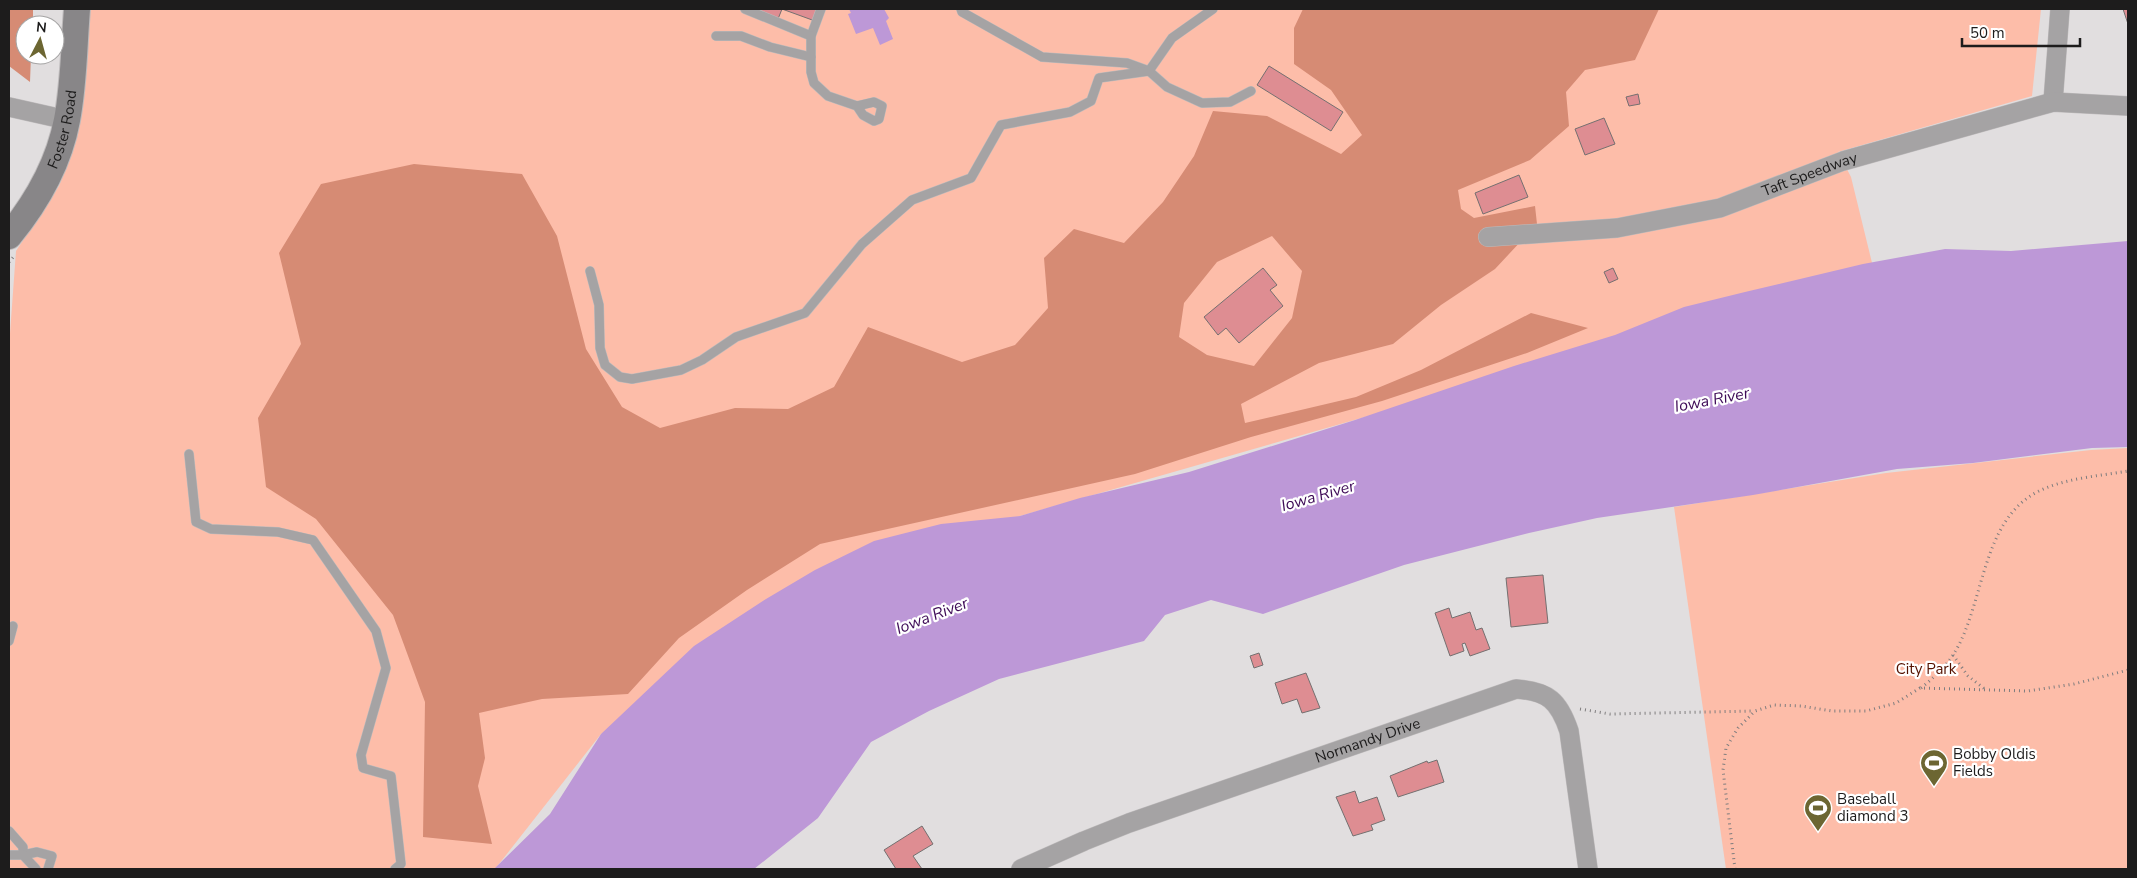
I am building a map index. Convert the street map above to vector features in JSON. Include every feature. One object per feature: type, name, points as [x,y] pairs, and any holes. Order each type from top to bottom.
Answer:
[{"type":"street","name":"Foster Road","points":[[9,236],[23,219],[41,191],[55,161],[67,120],[77,9]]},
{"type":"street","points":[[2052,102],[2060,9]]},
{"type":"street","name":"Taft Speedway","points":[[1488,238],[1617,228],[1720,208],[1844,160],[2052,102],[2128,106]]},
{"type":"street","points":[[9,107],[67,120]]},
{"type":"street","name":"Normandy Drive","points":[[1021,869],[1129,823],[1516,689],[1534,690],[1545,695],[1564,714],[1569,731],[1588,869]]},
{"type":"lane","points":[[745,9],[811,36]]},
{"type":"lane","points":[[821,9],[811,36],[811,72],[814,83],[828,96],[857,106]]},
{"type":"lane","points":[[961,9],[962,12],[1042,56],[1127,63],[1149,72],[1167,87],[1202,103],[1230,102],[1251,91]]},
{"type":"lane","points":[[590,271],[599,305],[600,348],[606,365],[620,377],[632,379],[681,370],[702,360],[736,338],[806,313],[862,244],[912,200],[971,178],[1001,125],[1070,112],[1091,101],[1099,78],[1149,72],[1172,38],[1212,9]]},
{"type":"lane","points":[[716,36],[741,36],[770,47],[811,57]]},
{"type":"lane","points":[[189,454],[196,522],[211,529],[278,532],[313,540],[376,631],[386,668],[361,755],[363,768],[391,776],[401,864],[395,869]]},
{"type":"lane","points":[[9,641],[13,626]]},
{"type":"lane","points":[[9,830],[23,847],[23,855],[36,869]]},
{"type":"lane","points":[[9,855],[37,852],[52,856],[48,869]]},
{"type":"path","points":[[1580,709],[1610,714],[1755,711],[1774,705],[1801,706],[1832,711],[1866,711],[1896,703],[1920,688],[1940,672],[1953,655],[1965,630],[1997,536],[2016,507],[2039,491],[2067,482],[2128,471]]},
{"type":"path","points":[[1953,655],[1968,676],[1986,690]]},
{"type":"path","points":[[1920,688],[2028,691],[2065,686],[2128,670]]},
{"type":"path","points":[[1735,869],[1723,770],[1726,748],[1738,728],[1755,711]]},
{"type":"green space","points":[[89,9],[2041,9],[2032,96],[1838,152],[1851,177],[1874,271],[1020,516],[601,734],[495,869],[9,869],[9,347],[16,251],[59,186],[72,152]]},
{"type":"green space","name":"City Park","points":[[2128,448],[2128,869],[1726,869],[1674,507],[1886,473],[2091,450]]},
{"type":"shaded area","points":[[9,9],[33,9],[33,15],[15,15],[15,65],[31,65],[30,82],[9,66]]},
{"type":"shaded area","points":[[1303,9],[1659,9],[1635,60],[1585,70],[1566,92],[1569,126],[1530,160],[1458,190],[1461,209],[1474,218],[1535,206],[1537,224],[1495,269],[1441,305],[1393,344],[1319,363],[1241,404],[1245,423],[1356,397],[1421,370],[1531,313],[1588,328],[1527,353],[1382,401],[1251,437],[1135,474],[820,544],[747,590],[679,638],[628,694],[542,699],[479,713],[485,758],[478,786],[492,844],[423,837],[425,702],[393,615],[316,519],[266,487],[258,418],[301,344],[279,253],[321,184],[414,164],[522,174],[557,236],[586,349],[622,407],[660,428],[735,408],[788,409],[834,387],[868,327],[962,362],[1015,345],[1048,308],[1044,258],[1074,229],[1124,243],[1163,202],[1194,156],[1213,111],[1267,116],[1341,154],[1362,135],[1331,90],[1294,64],[1294,28]],"holes":[[[1272,236],[1302,271],[1292,318],[1254,366],[1207,355],[1179,337],[1184,303],[1217,262]]]},
{"type":"water","points":[[849,9],[884,9],[889,18],[886,21],[893,39],[880,45],[873,28],[856,34],[848,14],[851,13]]},
{"type":"water","name":"Iowa River","points":[[2128,241],[2128,447],[2092,448],[1973,463],[1897,469],[1753,495],[1597,518],[1529,533],[1404,565],[1263,614],[1211,600],[1165,615],[1144,641],[999,679],[929,711],[871,742],[818,818],[754,869],[494,869],[550,814],[601,734],[694,646],[766,599],[815,570],[874,541],[941,524],[1020,516],[1080,498],[1189,472],[1615,335],[1684,307],[1745,292],[1863,264],[1945,249],[2011,251]]},
{"type":"building","points":[[754,9],[782,9],[778,19]]},
{"type":"building","points":[[782,9],[819,9],[815,21]]},
{"type":"building","points":[[2123,9],[2128,9],[2128,24]]},
{"type":"building","points":[[1269,66],[1343,112],[1331,131],[1257,85]]},
{"type":"building","points":[[1638,94],[1640,104],[1629,106],[1626,97]]},
{"type":"building","points":[[1604,118],[1615,144],[1585,155],[1575,129]]},
{"type":"building","points":[[1519,175],[1528,197],[1483,214],[1475,193]]},
{"type":"building","points":[[1263,268],[1277,285],[1270,290],[1283,306],[1239,343],[1226,328],[1218,335],[1204,317]]},
{"type":"building","points":[[1613,268],[1618,279],[1609,283],[1604,272]]},
{"type":"building","points":[[1543,575],[1548,623],[1511,627],[1506,578]]},
{"type":"building","points":[[1449,608],[1452,618],[1470,612],[1476,630],[1482,628],[1490,649],[1470,656],[1465,643],[1462,644],[1464,651],[1450,656],[1435,613]]},
{"type":"building","points":[[1259,653],[1263,665],[1254,668],[1250,656]]},
{"type":"building","points":[[1306,673],[1320,708],[1302,713],[1297,699],[1282,704],[1275,683]]},
{"type":"building","points":[[1437,760],[1444,782],[1398,797],[1390,776],[1427,761],[1428,763]]},
{"type":"building","points":[[1355,791],[1359,803],[1377,797],[1385,820],[1371,825],[1373,830],[1353,836],[1336,797]]},
{"type":"building","points":[[922,826],[933,844],[913,856],[922,869],[896,869],[884,850]]},
{"type":"place","name":"Bobby Oldis Fields","points":[[1934,787]]},
{"type":"place","name":"Baseball diamond 3","points":[[1818,832]]}]
